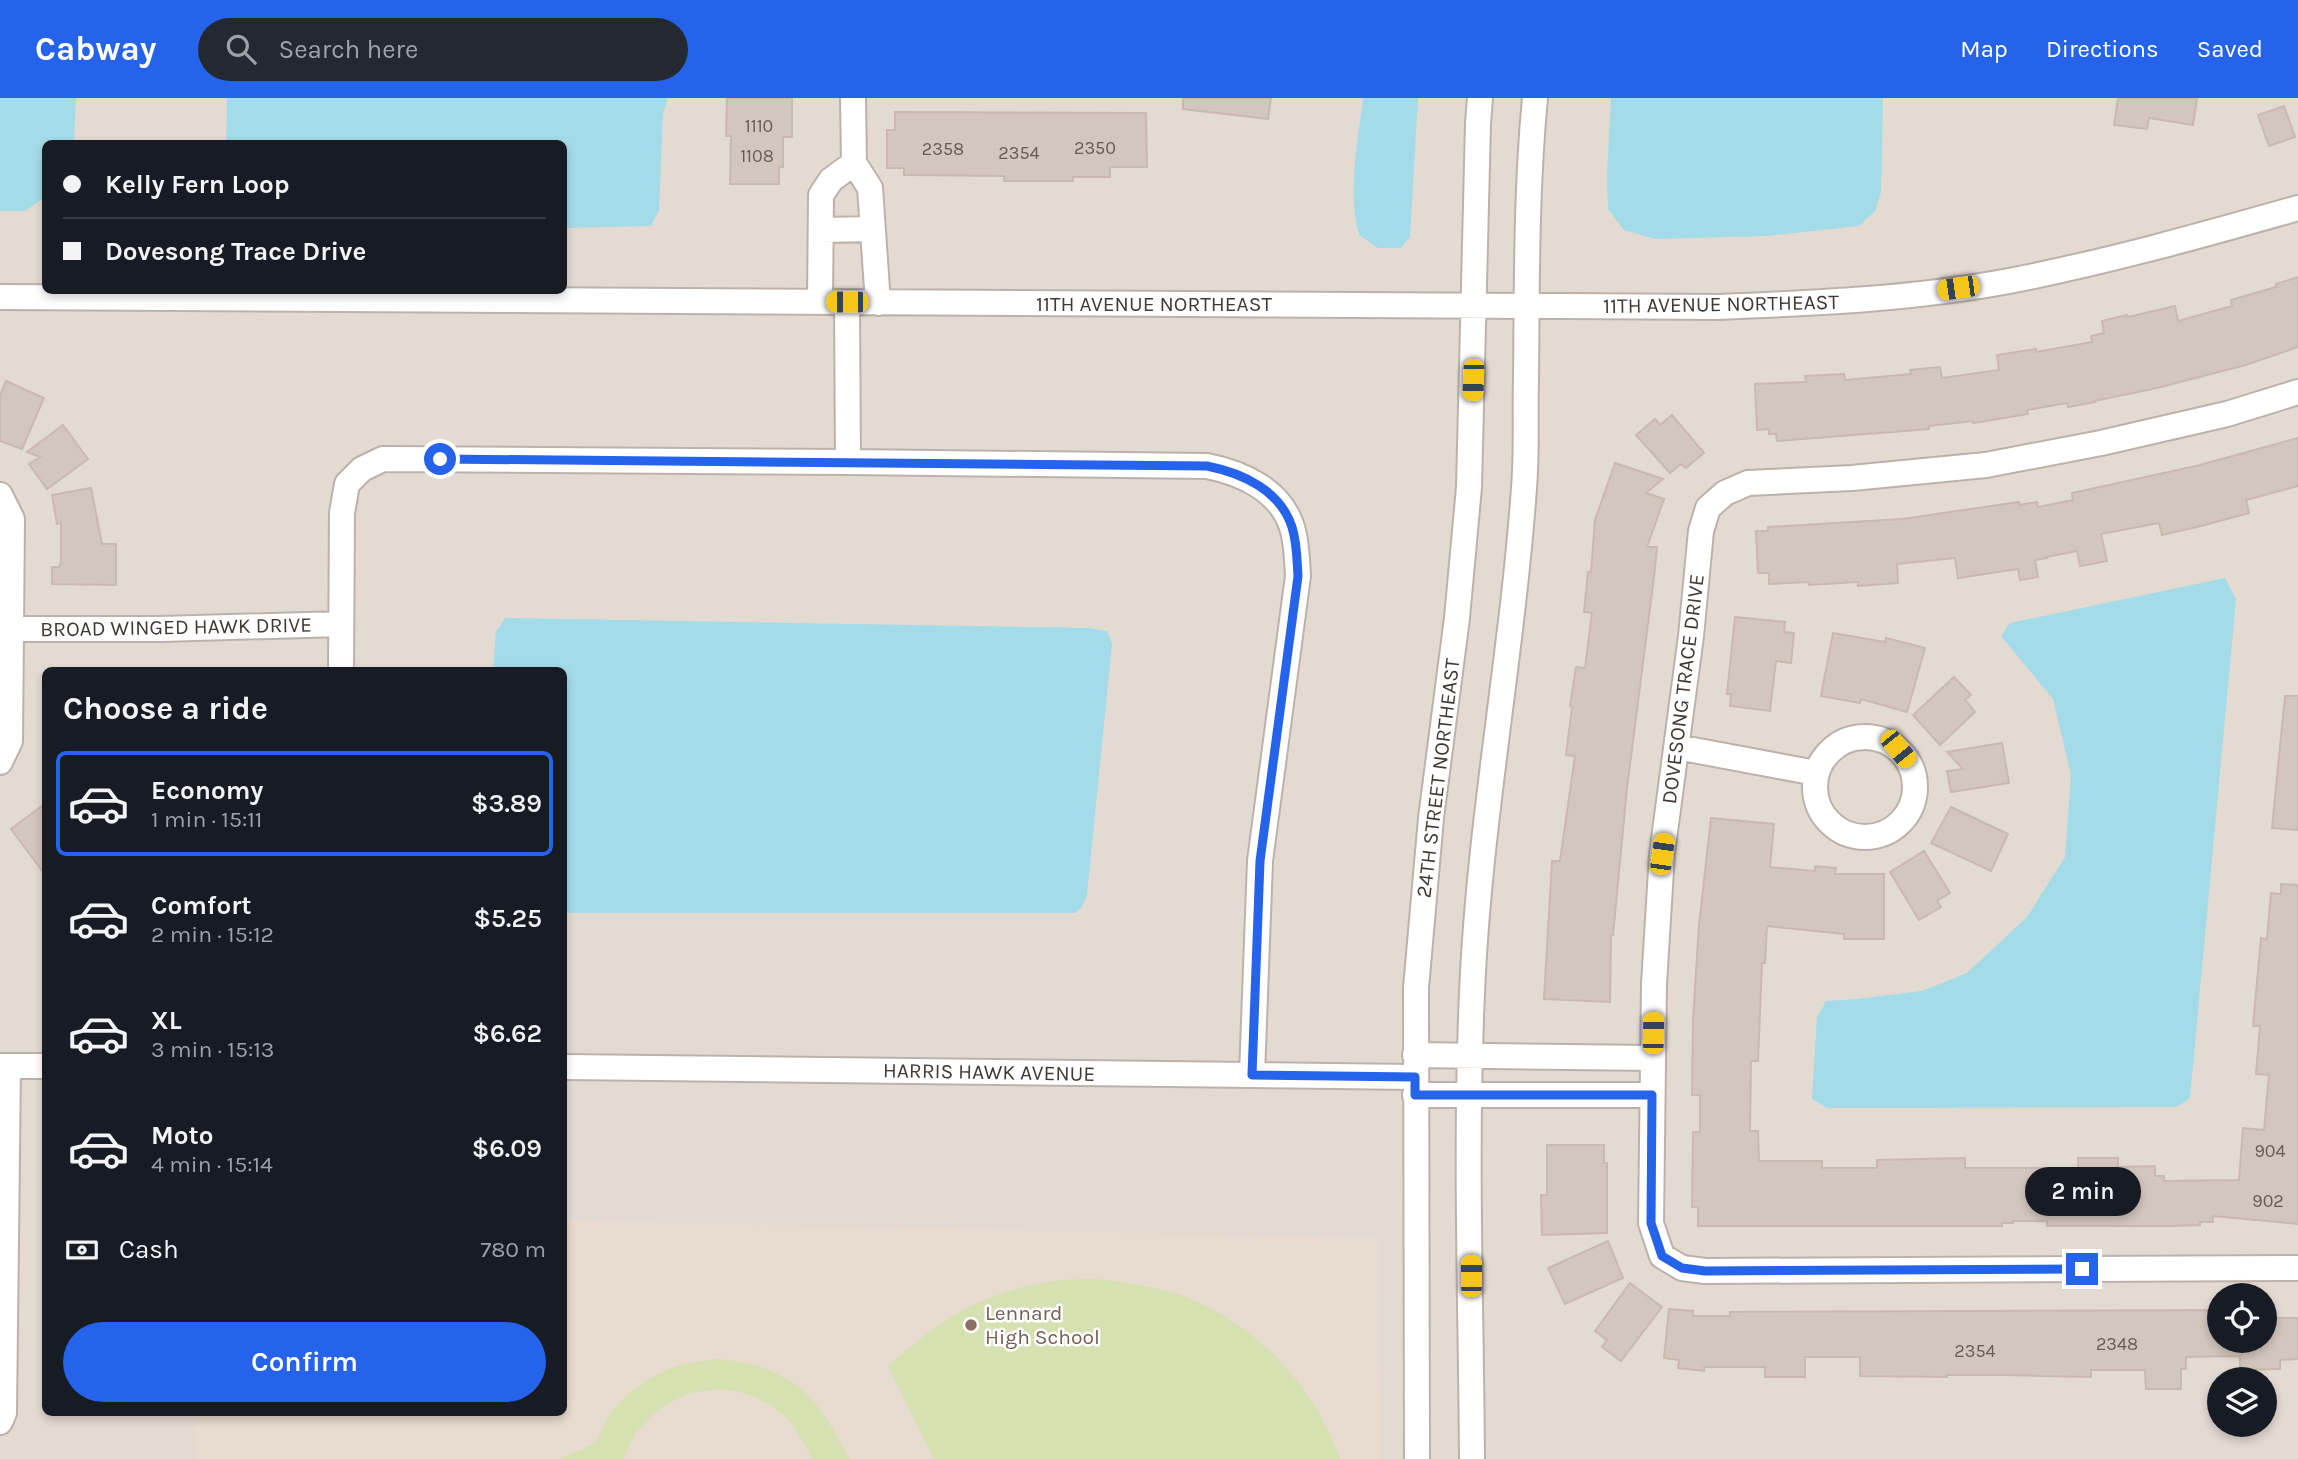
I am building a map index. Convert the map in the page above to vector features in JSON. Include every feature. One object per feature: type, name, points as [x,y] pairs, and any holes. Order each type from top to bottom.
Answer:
[{"type":"street","points":[[853,98],[854,163],[870,188],[878,303]]},
{"type":"street","name":"24TH STREET NORTHEAST","points":[[1416,1459],[1416,988],[1431,817],[1457,618],[1469,487],[1480,98]]},
{"type":"street","points":[[1472,1459],[1472,991],[1486,825],[1511,628],[1524,484],[1535,98]]},
{"type":"street","points":[[820,302],[821,195],[831,180],[854,163]]},
{"type":"street","name":"11TH AVENUE NORTHEAST","points":[[0,297],[1718,307],[1858,301],[2008,281],[2178,242],[2298,208]]},
{"type":"street","points":[[821,230],[873,229]]},
{"type":"street","points":[[847,302],[848,461]]},
{"type":"street","name":"DOVESONG TRACE DRIVE","points":[[2298,392],[2227,415],[1986,465],[1852,478],[1748,483],[1725,493],[1708,508],[1701,531],[1691,636],[1662,854],[1654,984],[1651,1223],[1662,1256],[1682,1268],[1705,1271],[2298,1268]]},
{"type":"street","points":[[341,667],[342,513],[347,484],[362,469],[383,460],[848,461],[1207,466],[1230,471],[1253,481],[1277,501],[1291,525],[1298,576],[1260,861],[1252,1075]]},
{"type":"street","name":"BROAD WINGED HAWK DRIVE","points":[[0,495],[12,519],[10,741],[0,762]]},
{"type":"street","name":"BROAD WINGED HAWK DRIVE","points":[[11,629],[160,629],[341,624]]},
{"type":"street","points":[[1867,737],[1884,740],[1898,749],[1909,762],[1915,795],[1910,810],[1900,823],[1886,833],[1870,837],[1853,836],[1838,830],[1825,819],[1815,797],[1816,772],[1824,758],[1836,746],[1851,739],[1867,737]]},
{"type":"street","points":[[1677,747],[1816,772]]},
{"type":"street","points":[[1415,1076],[1471,1055],[1652,1058]]},
{"type":"street","points":[[0,1422],[4,1412],[4,1066],[42,1066]]},
{"type":"street","name":"HARRIS HAWK AVENUE","points":[[567,1067],[1415,1076]]},
{"type":"street","points":[[1415,1076],[1470,1094],[1652,1095]]},
{"type":"shaded area","points":[[0,98],[2298,98],[2298,1459],[0,1459]]},
{"type":"shaded area","name":"Lennard High School","points":[[567,1220],[1378,1238],[1380,1459],[195,1459],[194,1416],[567,1416]]},
{"type":"green space","points":[[1097,1279],[1145,1286],[1180,1295],[1240,1327],[1262,1344],[1300,1385],[1316,1408],[1340,1459],[934,1459],[888,1366],[943,1322],[981,1301],[1049,1282]]},
{"type":"green space","points":[[719,1359],[765,1369],[784,1377],[799,1388],[826,1418],[849,1459],[812,1459],[796,1429],[782,1414],[761,1400],[738,1392],[714,1390],[691,1394],[669,1403],[650,1417],[635,1436],[624,1459],[560,1459],[594,1443],[610,1414],[621,1401],[645,1382],[672,1368]]},
{"type":"water","points":[[0,98],[76,98],[74,140],[42,140],[42,199],[25,211],[0,211]]},
{"type":"water","points":[[227,98],[668,98],[663,113],[659,210],[651,226],[567,228],[567,140],[226,140]]},
{"type":"water","points":[[1363,98],[1418,98],[1410,237],[1401,248],[1378,248],[1359,235],[1354,184]]},
{"type":"water","points":[[1611,98],[1883,98],[1881,192],[1875,211],[1859,226],[1766,236],[1655,239],[1624,230],[1608,209]]},
{"type":"water","points":[[2225,578],[2236,599],[2190,1098],[2176,1107],[1827,1108],[1812,1099],[1817,1017],[1826,1001],[1922,991],[1967,973],[2027,917],[2065,857],[2071,775],[2053,699],[2001,636],[2010,623]]},
{"type":"water","points":[[505,618],[1089,628],[1107,631],[1112,644],[1087,895],[1082,907],[1075,913],[567,913],[567,667],[493,667],[496,632]]},
{"type":"building","points":[[727,98],[792,98],[792,137],[783,137],[783,167],[779,167],[779,184],[730,184],[731,136],[726,136]]},
{"type":"building","points":[[1183,98],[1271,98],[1268,119],[1183,109]]},
{"type":"building","points":[[2118,98],[2197,98],[2193,125],[2149,118],[2147,129],[2114,125]]},
{"type":"building","points":[[2284,106],[2295,137],[2269,146],[2258,115]]},
{"type":"building","points":[[895,112],[1146,113],[1147,167],[1110,167],[1110,177],[1073,177],[1073,181],[1004,181],[1004,176],[904,175],[904,168],[887,168],[887,130],[895,130]]},
{"type":"building","points":[[2298,277],[2298,347],[2246,365],[2095,402],[2068,407],[2067,403],[2027,410],[2028,414],[1973,423],[1929,426],[1929,429],[1777,441],[1776,434],[1769,434],[1769,429],[1757,430],[1755,384],[1806,382],[1805,376],[1844,374],[1845,380],[1911,374],[1910,370],[1940,367],[1942,378],[1999,370],[1997,355],[2036,349],[2036,352],[2092,342],[2091,336],[2104,333],[2102,321],[2175,306],[2178,321],[2232,306],[2231,300],[2276,287],[2276,284]]},
{"type":"building","points":[[6,381],[44,398],[22,449],[0,441],[0,395]]},
{"type":"building","points":[[1672,415],[1704,453],[1686,468],[1681,464],[1670,473],[1636,435],[1655,419],[1660,425]]},
{"type":"building","points":[[63,425],[88,459],[47,489],[29,464],[40,457],[27,452]]},
{"type":"building","points":[[2298,438],[2298,486],[2246,500],[2249,513],[2201,526],[2162,535],[2159,523],[2101,534],[2107,561],[2080,566],[2077,551],[2046,557],[2035,560],[2038,577],[2020,580],[2018,569],[1958,578],[1955,558],[1897,564],[1898,583],[1858,586],[1858,582],[1769,584],[1769,573],[1758,573],[1756,531],[1768,531],[1768,527],[1902,519],[2019,502],[2019,505],[2037,502],[2038,507],[2073,500],[2072,493],[2196,466]]},
{"type":"building","points":[[1615,463],[1663,479],[1646,493],[1664,499],[1647,547],[1657,547],[1611,935],[1610,1002],[1544,999],[1552,861],[1560,861],[1575,756],[1566,755],[1570,706],[1576,667],[1585,668],[1592,613],[1584,612],[1588,572],[1591,572],[1595,520]]},
{"type":"building","points":[[91,488],[102,544],[116,544],[116,585],[52,584],[52,567],[59,567],[61,562],[61,523],[57,524],[52,495]]},
{"type":"building","points":[[1735,617],[1785,622],[1784,632],[1794,633],[1791,663],[1776,661],[1770,711],[1730,706],[1731,694],[1727,694]]},
{"type":"building","points":[[1833,633],[1885,642],[1886,638],[1925,648],[1907,712],[1861,699],[1860,703],[1821,696]]},
{"type":"building","points":[[1954,677],[1971,695],[1965,700],[1975,712],[1940,745],[1913,715]]},
{"type":"building","points":[[2285,696],[2298,696],[2298,830],[2272,828]]},
{"type":"building","points":[[2002,743],[2009,783],[1951,792],[1947,771],[1963,769],[1947,752]]},
{"type":"building","points":[[42,806],[42,871],[11,829]]},
{"type":"building","points":[[1951,807],[2008,834],[1991,871],[1931,843]]},
{"type":"building","points":[[1711,818],[1774,824],[1770,867],[1815,871],[1815,866],[1836,868],[1835,874],[1884,874],[1884,939],[1844,939],[1844,934],[1767,926],[1765,963],[1762,963],[1758,1061],[1751,1061],[1750,1131],[1758,1131],[1759,1161],[1822,1161],[1822,1168],[1877,1168],[1877,1160],[1965,1158],[1965,1168],[2078,1168],[2078,1158],[2118,1158],[2118,1167],[2155,1166],[2155,1176],[2164,1176],[2164,1181],[2239,1180],[2243,1128],[2264,1130],[2269,1075],[2256,1074],[2260,1026],[2253,1026],[2261,938],[2267,939],[2271,893],[2281,894],[2281,884],[2298,885],[2298,1224],[2213,1216],[2213,1222],[2173,1226],[2047,1226],[2047,1221],[2013,1221],[2002,1223],[2002,1226],[1698,1226],[1698,1207],[1692,1207],[1693,1132],[1700,1132],[1700,1095],[1692,1095],[1693,1020],[1699,925]]},
{"type":"building","points":[[1924,851],[1950,893],[1937,901],[1941,907],[1919,920],[1890,872]]},
{"type":"building","points":[[1547,1145],[1604,1145],[1604,1163],[1607,1163],[1607,1233],[1542,1235],[1541,1195],[1547,1195]]},
{"type":"building","points":[[1608,1241],[1623,1278],[1565,1304],[1548,1268]]},
{"type":"building","points":[[1630,1283],[1662,1307],[1621,1361],[1602,1347],[1607,1340],[1595,1331]]},
{"type":"building","points":[[1669,1309],[1693,1311],[1693,1316],[1730,1316],[1730,1312],[2207,1310],[2207,1353],[2277,1353],[2277,1318],[2298,1318],[2298,1359],[2280,1360],[2280,1369],[2277,1369],[2240,1367],[2240,1356],[2186,1357],[2186,1369],[2181,1369],[2181,1389],[2146,1389],[2145,1370],[2091,1370],[2091,1377],[1860,1376],[1860,1357],[1805,1357],[1805,1377],[1765,1377],[1765,1367],[1704,1367],[1704,1371],[1678,1368],[1679,1360],[1664,1358]]},
{"type":"place","name":"Lennard High School","points":[[971,1325]]},
{"type":"route","points":[[440,459],[1207,466],[1230,471],[1253,481],[1277,501],[1291,525],[1298,576],[1260,861],[1252,1075],[1415,1077],[1415,1095],[1652,1095],[1651,1223],[1662,1256],[1682,1268],[1705,1271],[2082,1269]]}]
